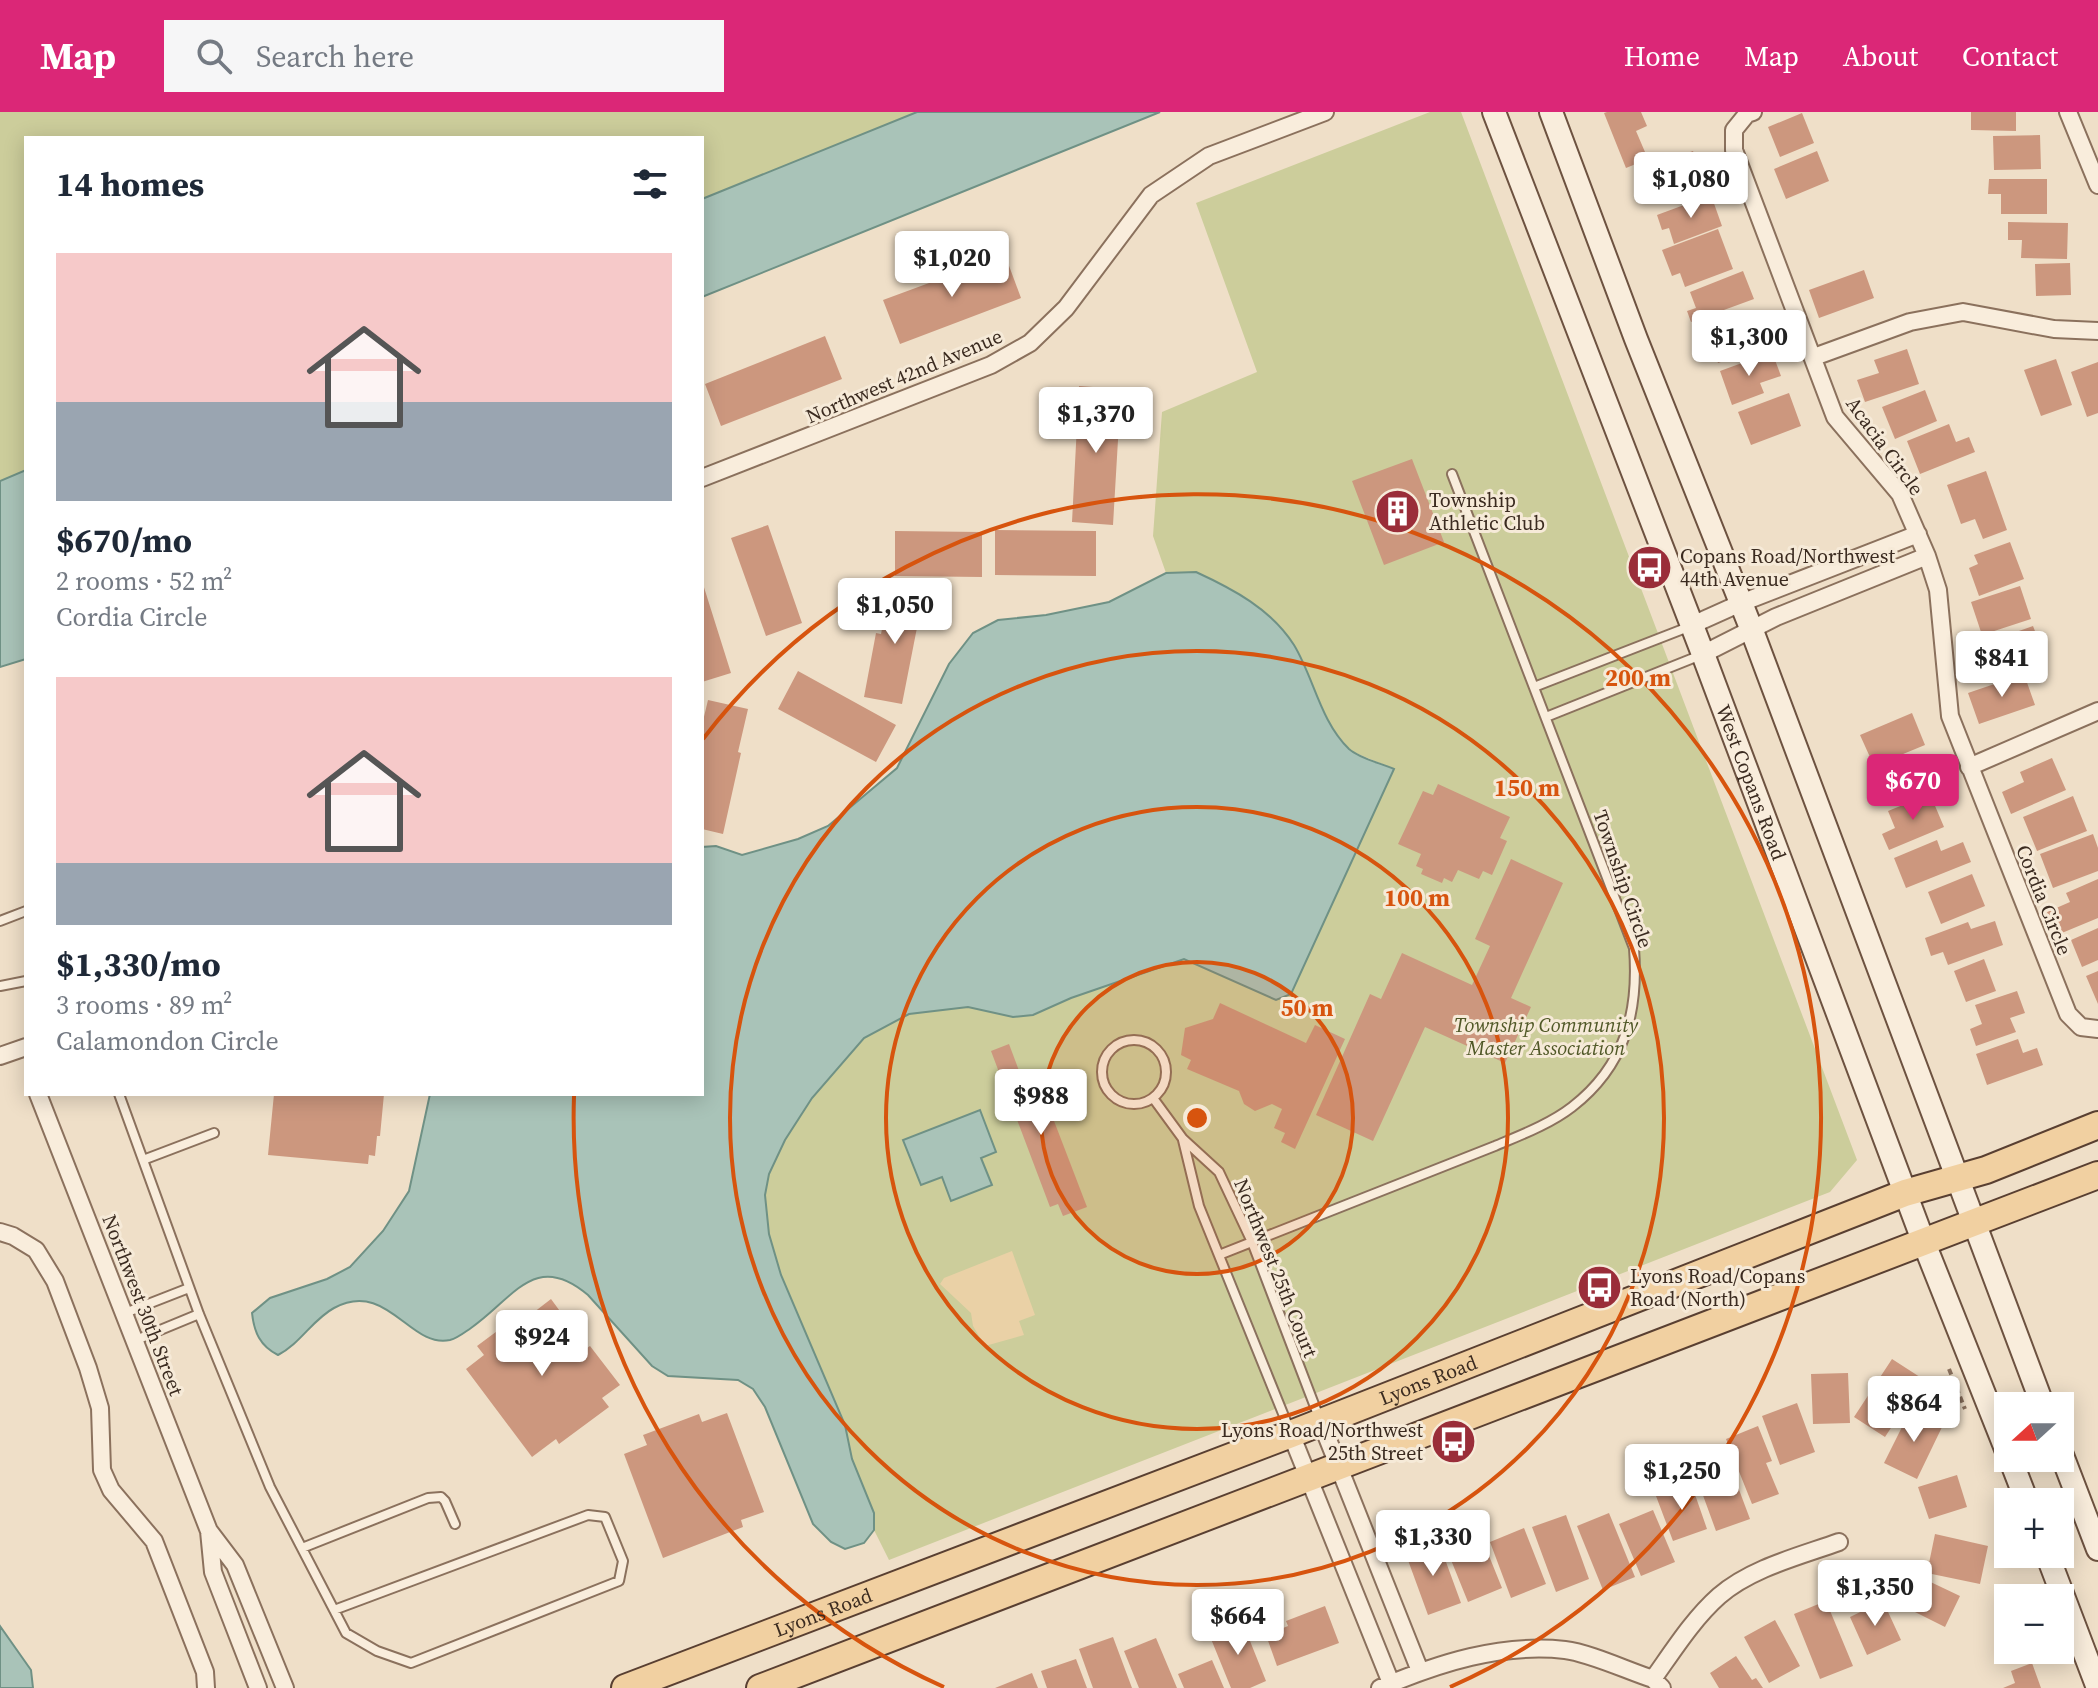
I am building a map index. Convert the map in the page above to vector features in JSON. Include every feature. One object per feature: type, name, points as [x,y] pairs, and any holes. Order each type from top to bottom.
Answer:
[{"type":"main road","name":"West Copans Road","points":[[1494,112],[1692,625],[1924,1243],[1994,1418]]},
{"type":"main road","points":[[1551,112],[1636,339],[1751,628],[2038,1392]]},
{"type":"main road","name":"Lyons Road","points":[[625,1688],[1291,1434],[1905,1193],[1957,1179],[2098,1125]]},
{"type":"main road","points":[[760,1688],[2098,1175]]},
{"type":"main road","points":[[2068,1472],[2098,1549]]},
{"type":"main road","points":[[2052,1568],[2098,1688]]},
{"type":"street","name":"Northwest 42nd Avenue","points":[[704,477],[991,365],[1030,343],[1066,308],[1151,195],[1209,156],[1325,112]]},
{"type":"street","name":"Acacia Circle","points":[[1753,112],[1747,114],[1734,130],[1734,150],[1835,417],[1900,494],[1927,556]]},
{"type":"street","points":[[2068,112],[2098,185]]},
{"type":"street","points":[[1814,357],[1910,322],[1963,312],[2054,329],[2098,331]]},
{"type":"street","points":[[1692,625],[1918,534]]},
{"type":"street","points":[[1703,654],[1751,628],[1927,556]]},
{"type":"street","name":"Cordia Circle","points":[[1927,556],[1938,590],[1950,716],[2068,1014],[2081,1027],[2098,1029]]},
{"type":"street","points":[[1969,767],[2098,711]]},
{"type":"street","points":[[0,1056],[24,1053]]},
{"type":"street","name":"Northwest 30th Street","points":[[39,1096],[209,1531],[213,1572],[258,1688]]},
{"type":"street","points":[[0,1232],[36,1250],[55,1281],[100,1408],[102,1470],[111,1490],[154,1541],[205,1672],[206,1688]]},
{"type":"street","points":[[1321,1422],[1420,1671]]},
{"type":"street","points":[[1291,1434],[1386,1686],[1457,1659],[1521,1648],[1568,1650],[1658,1684],[1683,1637],[1720,1595],[1753,1574],[1839,1542]]},
{"type":"street","name":"Northwest 30th Street","points":[[209,1531],[235,1565],[285,1688]]},
{"type":"lane","name":"Township Circle","points":[[1219,1255],[1533,1130],[1571,1108],[1597,1084],[1616,1055],[1632,1017],[1637,983],[1634,948],[1452,474]]},
{"type":"lane","points":[[1534,687],[1692,625]]},
{"type":"lane","points":[[1546,717],[1703,654]]},
{"type":"lane","points":[[0,921],[24,912]]},
{"type":"lane","points":[[0,986],[24,981]]},
{"type":"lane","points":[[1138,1040],[1160,1052],[1166,1077],[1162,1089],[1153,1098],[1142,1104],[1130,1105],[1108,1092],[1101,1068],[1114,1046],[1138,1040]]},
{"type":"lane","points":[[120,1096],[189,1288],[270,1487],[302,1548],[334,1610],[346,1633],[377,1651],[411,1663],[619,1581],[623,1561],[605,1517],[588,1515],[334,1610]]},
{"type":"lane","name":"Northwest 25th Court","points":[[1153,1098],[1183,1139],[1219,1172],[1252,1242],[1321,1422]]},
{"type":"lane","points":[[143,1160],[214,1133]]},
{"type":"lane","name":"Northwest 25th Court","points":[[1183,1139],[1199,1206],[1291,1434]]},
{"type":"lane","points":[[125,1313],[189,1288]]},
{"type":"lane","points":[[136,1340],[199,1314]]},
{"type":"lane","points":[[302,1548],[428,1498],[441,1497],[455,1524]]},
{"type":"green space","points":[[0,112],[922,112],[704,199],[704,136],[24,136],[24,471],[0,481]]},
{"type":"green space","name":"Township Community Master Association","points":[[1430,112],[1461,112],[1857,1160],[1830,1192],[889,1560],[874,1530],[874,1513],[852,1459],[845,1425],[781,1275],[769,1234],[765,1195],[769,1174],[785,1140],[812,1098],[864,1038],[909,1014],[968,1007],[1013,1017],[1033,1015],[1071,998],[1184,958],[1276,1000],[1394,769],[1351,751],[1331,726],[1294,645],[1230,588],[1196,572],[1166,573],[1153,536],[1162,412],[1257,372],[1196,203]]},
{"type":"sand","points":[[1012,1251],[1035,1315],[1019,1321],[1024,1335],[985,1346],[973,1326],[971,1313],[940,1284],[944,1278]]},
{"type":"shaded area","points":[[917,112],[1160,112],[704,296],[704,198]]},
{"type":"shaded area","points":[[24,471],[24,660],[0,667],[0,481]]},
{"type":"shaded area","points":[[1196,572],[1237,593],[1263,611],[1294,645],[1339,738],[1359,756],[1394,769],[1291,994],[1276,1000],[1184,959],[1071,998],[1033,1015],[1013,1017],[968,1007],[909,1014],[864,1038],[812,1098],[785,1140],[769,1174],[765,1195],[769,1234],[781,1275],[845,1425],[852,1459],[874,1513],[874,1530],[864,1543],[845,1549],[831,1542],[813,1524],[765,1407],[753,1389],[738,1380],[668,1376],[652,1366],[588,1295],[570,1282],[553,1277],[526,1283],[471,1328],[450,1340],[436,1340],[422,1335],[383,1308],[369,1302],[353,1301],[319,1318],[293,1345],[278,1355],[262,1343],[252,1313],[270,1298],[327,1279],[350,1267],[383,1231],[409,1191],[430,1096],[704,1096],[704,847],[716,846],[742,855],[798,839],[828,826],[897,768],[949,664],[973,633],[998,620],[1046,615],[1109,602],[1166,573]]},
{"type":"shaded area","points":[[980,1110],[996,1152],[981,1158],[992,1185],[951,1201],[942,1177],[921,1185],[903,1140]]},
{"type":"shaded area","points":[[0,1626],[31,1670],[33,1688],[0,1688]]},
{"type":"building","points":[[1641,112],[1647,126],[1636,131],[1648,159],[1626,168],[1604,113]]},
{"type":"building","points":[[1971,112],[2016,112],[2016,131],[1971,130]]},
{"type":"building","points":[[1802,113],[1814,143],[1780,157],[1768,127]]},
{"type":"building","points":[[2040,135],[2041,169],[1994,170],[1993,136]]},
{"type":"building","points":[[1693,151],[1702,173],[1683,180],[1687,190],[1653,202],[1641,169]]},
{"type":"building","points":[[1817,151],[1829,181],[1786,199],[1774,169]]},
{"type":"building","points":[[1989,179],[2047,179],[2047,214],[2001,214],[2001,194],[1988,194]]},
{"type":"building","points":[[1711,195],[1722,226],[1674,244],[1669,228],[1662,230],[1657,215]]},
{"type":"building","points":[[2008,222],[2068,223],[2067,259],[2021,258],[2022,240],[2008,240]]},
{"type":"building","points":[[1718,229],[1733,269],[1685,287],[1680,273],[1672,276],[1662,250]]},
{"type":"building","points":[[1005,255],[1021,298],[900,344],[883,300]]},
{"type":"building","points":[[2070,263],[2071,295],[2036,296],[2035,264]]},
{"type":"building","points":[[1864,270],[1874,298],[1819,318],[1809,290]]},
{"type":"building","points":[[1743,271],[1754,299],[1691,322],[1687,311],[1696,308],[1690,292]]},
{"type":"building","points":[[1752,316],[1763,347],[1718,363],[1707,333]]},
{"type":"building","points":[[825,336],[842,379],[721,426],[705,384]]},
{"type":"building","points":[[1907,349],[1919,384],[1865,402],[1857,380],[1879,373],[1874,360]]},
{"type":"building","points":[[1772,352],[1781,376],[1760,383],[1764,393],[1732,405],[1720,371]]},
{"type":"building","points":[[2056,359],[2072,405],[2041,416],[2024,370]]},
{"type":"building","points":[[2098,362],[2098,413],[2087,417],[2071,372]]},
{"type":"building","points":[[1079,386],[1121,389],[1113,525],[1072,522]]},
{"type":"building","points":[[1925,390],[1937,421],[1895,439],[1882,407]]},
{"type":"building","points":[[1789,393],[1801,426],[1751,445],[1738,412]]},
{"type":"building","points":[[1949,424],[1956,442],[1969,437],[1975,452],[1920,474],[1907,441]]},
{"type":"building","name":"Township Athletic Club","points":[[1412,459],[1444,542],[1384,565],[1352,481]]},
{"type":"building","points":[[1986,471],[2007,530],[1983,539],[1975,519],[1961,524],[1947,485]]},
{"type":"building","points":[[768,525],[802,623],[766,636],[731,538]]},
{"type":"building","points":[[995,530],[1096,531],[1096,576],[995,575]]},
{"type":"building","points":[[895,531],[982,532],[982,577],[895,576]]},
{"type":"building","points":[[2010,542],[2024,579],[1979,596],[1969,568],[1978,564],[1974,555]]},
{"type":"building","points":[[891,585],[924,592],[902,704],[864,697],[876,633],[881,634]]},
{"type":"building","points":[[2020,586],[2031,619],[1982,635],[1971,602]]},
{"type":"building","points":[[704,587],[731,673],[704,681]]},
{"type":"building","points":[[2033,626],[2040,644],[2025,649],[2031,667],[1990,682],[1980,655],[1991,651],[1988,642]]},
{"type":"building","points":[[798,671],[896,725],[876,762],[778,709]]},
{"type":"building","points":[[2024,674],[2035,705],[1979,724],[1968,693]]},
{"type":"building","points":[[708,700],[748,709],[723,834],[704,829],[704,717]]},
{"type":"building","points":[[1912,713],[1925,745],[1874,766],[1860,735]]},
{"type":"building","points":[[1928,756],[1938,786],[1884,804],[1874,775]]},
{"type":"building","points":[[2052,758],[2066,790],[2011,814],[2002,792],[2024,782],[2020,772]]},
{"type":"building","points":[[1438,784],[1510,817],[1500,838],[1507,841],[1492,875],[1483,871],[1479,879],[1458,870],[1452,882],[1444,878],[1442,883],[1421,874],[1423,869],[1416,866],[1421,854],[1398,844],[1423,791],[1433,795]]},
{"type":"building","points":[[1930,794],[1944,827],[1889,850],[1882,834],[1895,828],[1888,811]]},
{"type":"building","points":[[2073,796],[2087,831],[2037,851],[2023,817]]},
{"type":"building","points":[[2093,834],[2098,848],[2098,871],[2053,888],[2040,854]]},
{"type":"building","points":[[1937,840],[1941,851],[1963,842],[1971,862],[1906,888],[1894,858]]},
{"type":"building","points":[[1511,859],[1563,883],[1511,998],[1531,1007],[1505,1063],[1425,1027],[1373,1141],[1316,1115],[1370,994],[1381,999],[1402,953],[1472,985],[1490,946],[1475,939]]},
{"type":"building","points":[[1972,874],[1985,906],[1941,924],[1928,892]]},
{"type":"building","points":[[2098,879],[2098,918],[2057,935],[2047,912],[2070,902],[2066,893]]},
{"type":"building","points":[[1995,921],[2003,945],[1948,965],[1943,952],[1931,956],[1925,938],[1968,922],[1971,929]]},
{"type":"building","points":[[2098,928],[2098,960],[2082,967],[2071,940]]},
{"type":"building","points":[[1984,959],[1996,991],[1966,1002],[1954,971]]},
{"type":"building","points":[[2098,971],[2098,1004],[2086,976]]},
{"type":"building","points":[[2017,991],[2025,1013],[2010,1018],[2016,1032],[1976,1046],[1970,1029],[1982,1024],[1975,1005]]},
{"type":"building","points":[[1220,1003],[1306,1043],[1315,1025],[1345,1039],[1295,1149],[1281,1142],[1285,1133],[1274,1128],[1282,1109],[1272,1104],[1255,1111],[1244,1104],[1239,1091],[1187,1069],[1191,1060],[1181,1055],[1185,1028],[1213,1019]]},
{"type":"building","points":[[2018,1039],[2023,1053],[2037,1048],[2043,1065],[1987,1085],[1976,1054]]},
{"type":"building","points":[[1009,1044],[1027,1092],[1041,1087],[1087,1207],[1063,1216],[1058,1204],[1050,1207],[991,1051]]},
{"type":"building","points":[[274,1096],[384,1096],[380,1136],[377,1136],[375,1156],[369,1155],[368,1164],[268,1155]]},
{"type":"building","points":[[551,1299],[587,1348],[590,1346],[620,1385],[602,1398],[609,1407],[559,1444],[556,1439],[532,1457],[466,1369],[484,1355],[477,1346],[524,1311],[529,1316]]},
{"type":"building","points":[[1892,1359],[1923,1379],[1885,1437],[1854,1417]]},
{"type":"building","points":[[1848,1373],[1850,1423],[1813,1424],[1811,1374]]},
{"type":"building","points":[[1797,1403],[1815,1452],[1780,1465],[1762,1416]]},
{"type":"building","points":[[1911,1409],[1943,1425],[1917,1479],[1884,1463]]},
{"type":"building","points":[[727,1413],[764,1512],[741,1520],[743,1527],[663,1558],[624,1454],[647,1445],[643,1435],[699,1414],[702,1422]]},
{"type":"building","points":[[1758,1426],[1772,1461],[1766,1463],[1779,1494],[1752,1504],[1726,1439]]},
{"type":"building","points":[[1726,1455],[1750,1519],[1716,1531],[1693,1468]]},
{"type":"building","points":[[1957,1475],[1967,1507],[1929,1519],[1918,1487]]},
{"type":"building","points":[[1691,1483],[1707,1529],[1673,1541],[1656,1496]]},
{"type":"building","points":[[1653,1510],[1675,1562],[1641,1576],[1619,1524]]},
{"type":"building","points":[[1609,1513],[1635,1577],[1603,1590],[1577,1526]]},
{"type":"building","points":[[1566,1515],[1589,1579],[1556,1592],[1532,1527]]},
{"type":"building","points":[[1524,1528],[1546,1584],[1511,1598],[1490,1542]]},
{"type":"building","points":[[1935,1534],[1988,1546],[1980,1584],[1927,1573]]},
{"type":"building","points":[[1438,1540],[1461,1603],[1428,1615],[1405,1552]]},
{"type":"building","points":[[1483,1541],[1502,1588],[1468,1602],[1449,1555]]},
{"type":"building","points":[[1899,1567],[1960,1596],[1945,1627],[1885,1597]]},
{"type":"building","points":[[1826,1601],[1853,1666],[1820,1679],[1794,1614]]},
{"type":"building","points":[[1883,1601],[1901,1640],[1867,1655],[1850,1617]]},
{"type":"building","points":[[1325,1606],[1339,1643],[1277,1666],[1266,1635],[1288,1626],[1286,1621]]},
{"type":"building","points":[[1775,1620],[1800,1666],[1769,1683],[1744,1637]]},
{"type":"building","points":[[1242,1621],[1266,1681],[1250,1688],[1231,1688],[1209,1634]]},
{"type":"building","points":[[1113,1637],[1132,1688],[1093,1688],[1079,1649]]},
{"type":"building","points":[[1156,1638],[1177,1688],[1139,1688],[1124,1651]]},
{"type":"building","points":[[1736,1656],[1752,1680],[1756,1678],[1763,1688],[1719,1688],[1710,1673]]},
{"type":"building","points":[[1076,1659],[1087,1688],[1047,1688],[1041,1671]]},
{"type":"building","points":[[1212,1660],[1224,1688],[1184,1688],[1178,1674]]},
{"type":"building","points":[[2032,1664],[2041,1688],[2003,1688],[2015,1683],[2011,1671]]},
{"type":"building","points":[[1032,1673],[1038,1688],[995,1688]]},
{"type":"place","name":"Township Athletic Club","points":[[1398,512]]},
{"type":"place","name":"Copans Road/Northwest 44th Avenue","points":[[1649,568]]},
{"type":"place","name":"Lyons Road/Copans Road (North)","points":[[1599,1287]]},
{"type":"place","name":"Lyons Road/Northwest 25th Street","points":[[1454,1441]]}]
